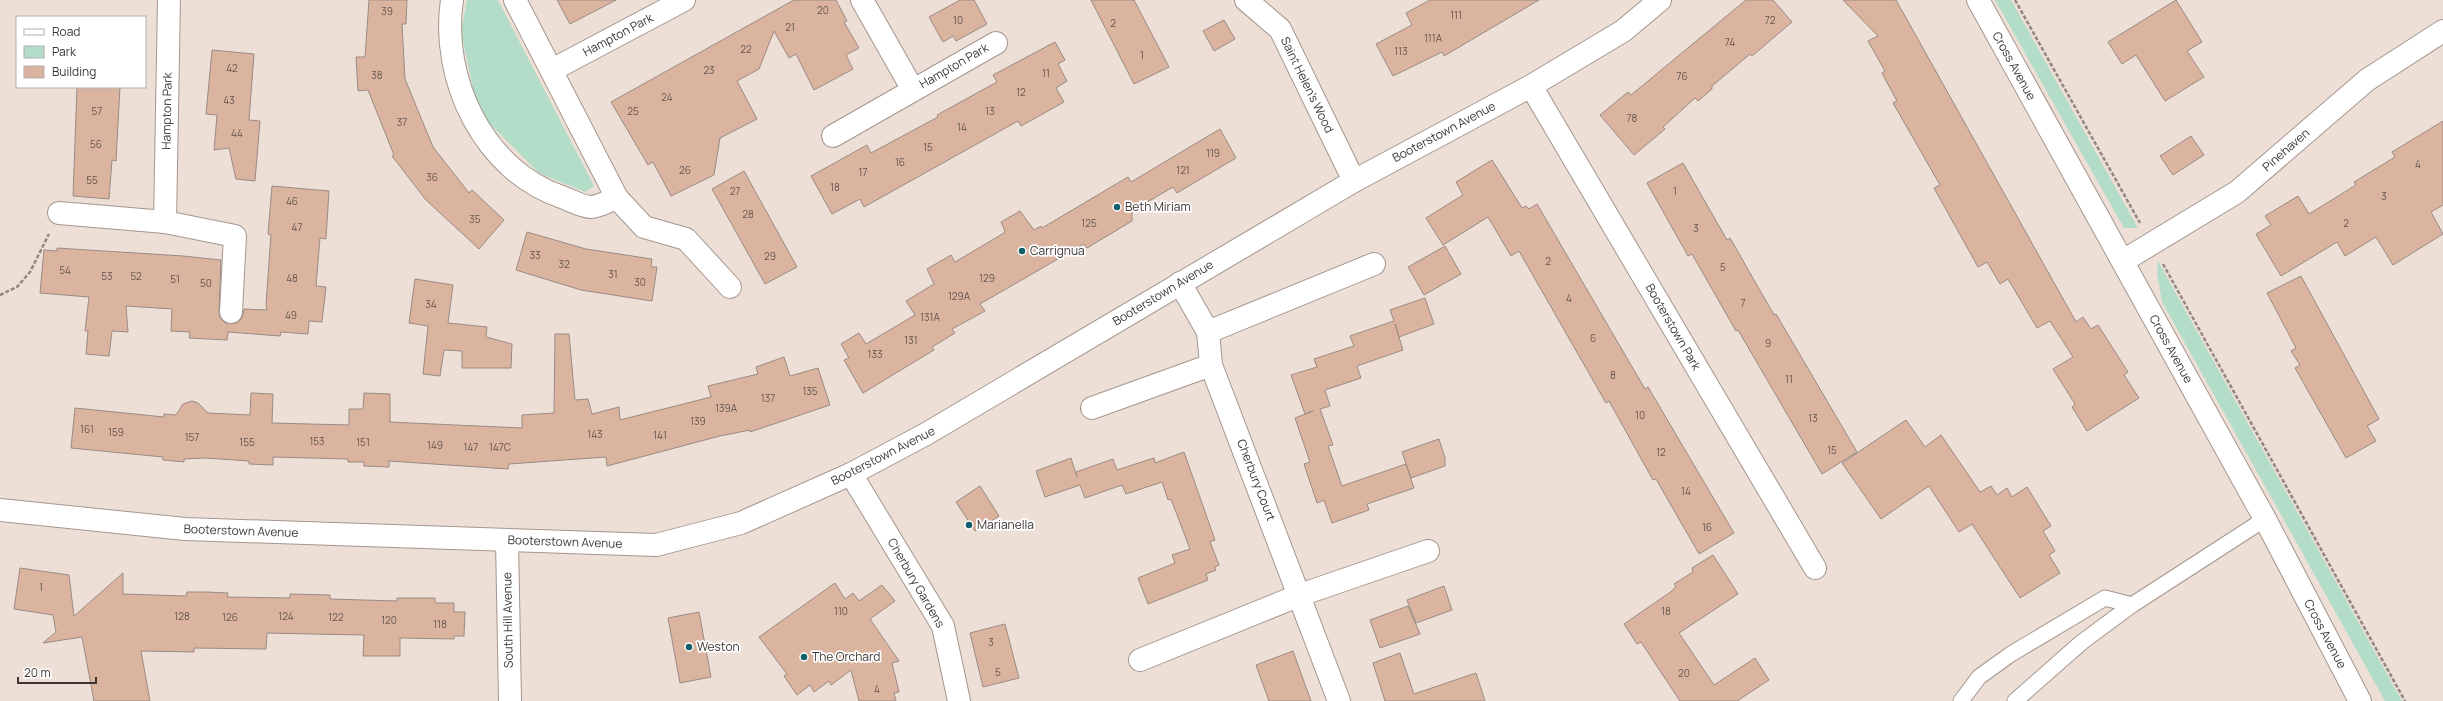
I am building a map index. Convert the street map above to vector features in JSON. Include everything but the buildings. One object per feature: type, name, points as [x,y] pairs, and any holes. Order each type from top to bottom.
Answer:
[{"type":"street","name":"Hampton Park","points":[[165,222],[169,0]]},
{"type":"street","points":[[452,0],[452,57],[462,98],[490,146],[532,185],[542,190],[591,207],[617,198]]},
{"type":"street","points":[[515,0],[617,198],[644,227],[686,239],[730,287]]},
{"type":"street","name":"Hampton Park","points":[[552,70],[684,0]]},
{"type":"street","name":"Hampton Park","points":[[862,0],[913,90]]},
{"type":"street","name":"Saint Helen's Wood","points":[[1246,0],[1280,29],[1354,181]]},
{"type":"street","name":"Booterstown Avenue","points":[[0,510],[185,529],[656,545],[741,523],[851,474],[926,434],[1354,181],[1531,86],[1623,31],[1660,0]]},
{"type":"street","name":"Cross Avenue","points":[[1978,0],[2265,519],[2360,701]]},
{"type":"street","name":"Pinehaven","points":[[2123,261],[2237,192],[2367,80],[2443,30]]},
{"type":"street","name":"Hampton Park","points":[[833,136],[996,43]]},
{"type":"street","name":"Booterstown Park","points":[[1531,86],[1814,568]]},
{"type":"street","points":[[58,213],[165,222],[235,236],[231,312]]},
{"type":"street","points":[[1208,332],[1374,264]]},
{"type":"street","name":"Cherbury Court","points":[[1180,283],[1208,332],[1211,365],[1300,595],[1339,701]]},
{"type":"street","points":[[1092,408],[1211,365]]},
{"type":"street","name":"Cherbury Gardens","points":[[851,474],[943,626],[959,701]]},
{"type":"street","name":"South Hill Avenue","points":[[507,540],[510,701]]},
{"type":"street","points":[[1140,660],[1300,595],[1428,551]]},
{"type":"lane","points":[[2015,701],[2082,642],[2132,605],[2265,519]]},
{"type":"lane","points":[[1961,701],[1980,677],[2011,654],[2105,598],[2132,605]]},
{"type":"path","points":[[2015,0],[2405,701]]},
{"type":"path","points":[[0,295],[17,287],[30,272],[58,213]]},
{"type":"green space","points":[[467,0],[498,0],[594,186],[585,192],[539,173],[478,112],[461,32]]},
{"type":"green space","points":[[1995,0],[2011,0],[2138,228],[2124,228]]},
{"type":"green space","points":[[2158,261],[2402,701],[2385,701],[2162,302],[2157,273]]},
{"type":"place","name":"Beth Miriam","points":[[1117,207]]},
{"type":"place","name":"Carrignua","points":[[1022,251]]},
{"type":"place","name":"Marianella","points":[[969,525]]},
{"type":"place","name":"Weston","points":[[689,647]]},
{"type":"place","name":"The Orchard","points":[[804,657]]}]
